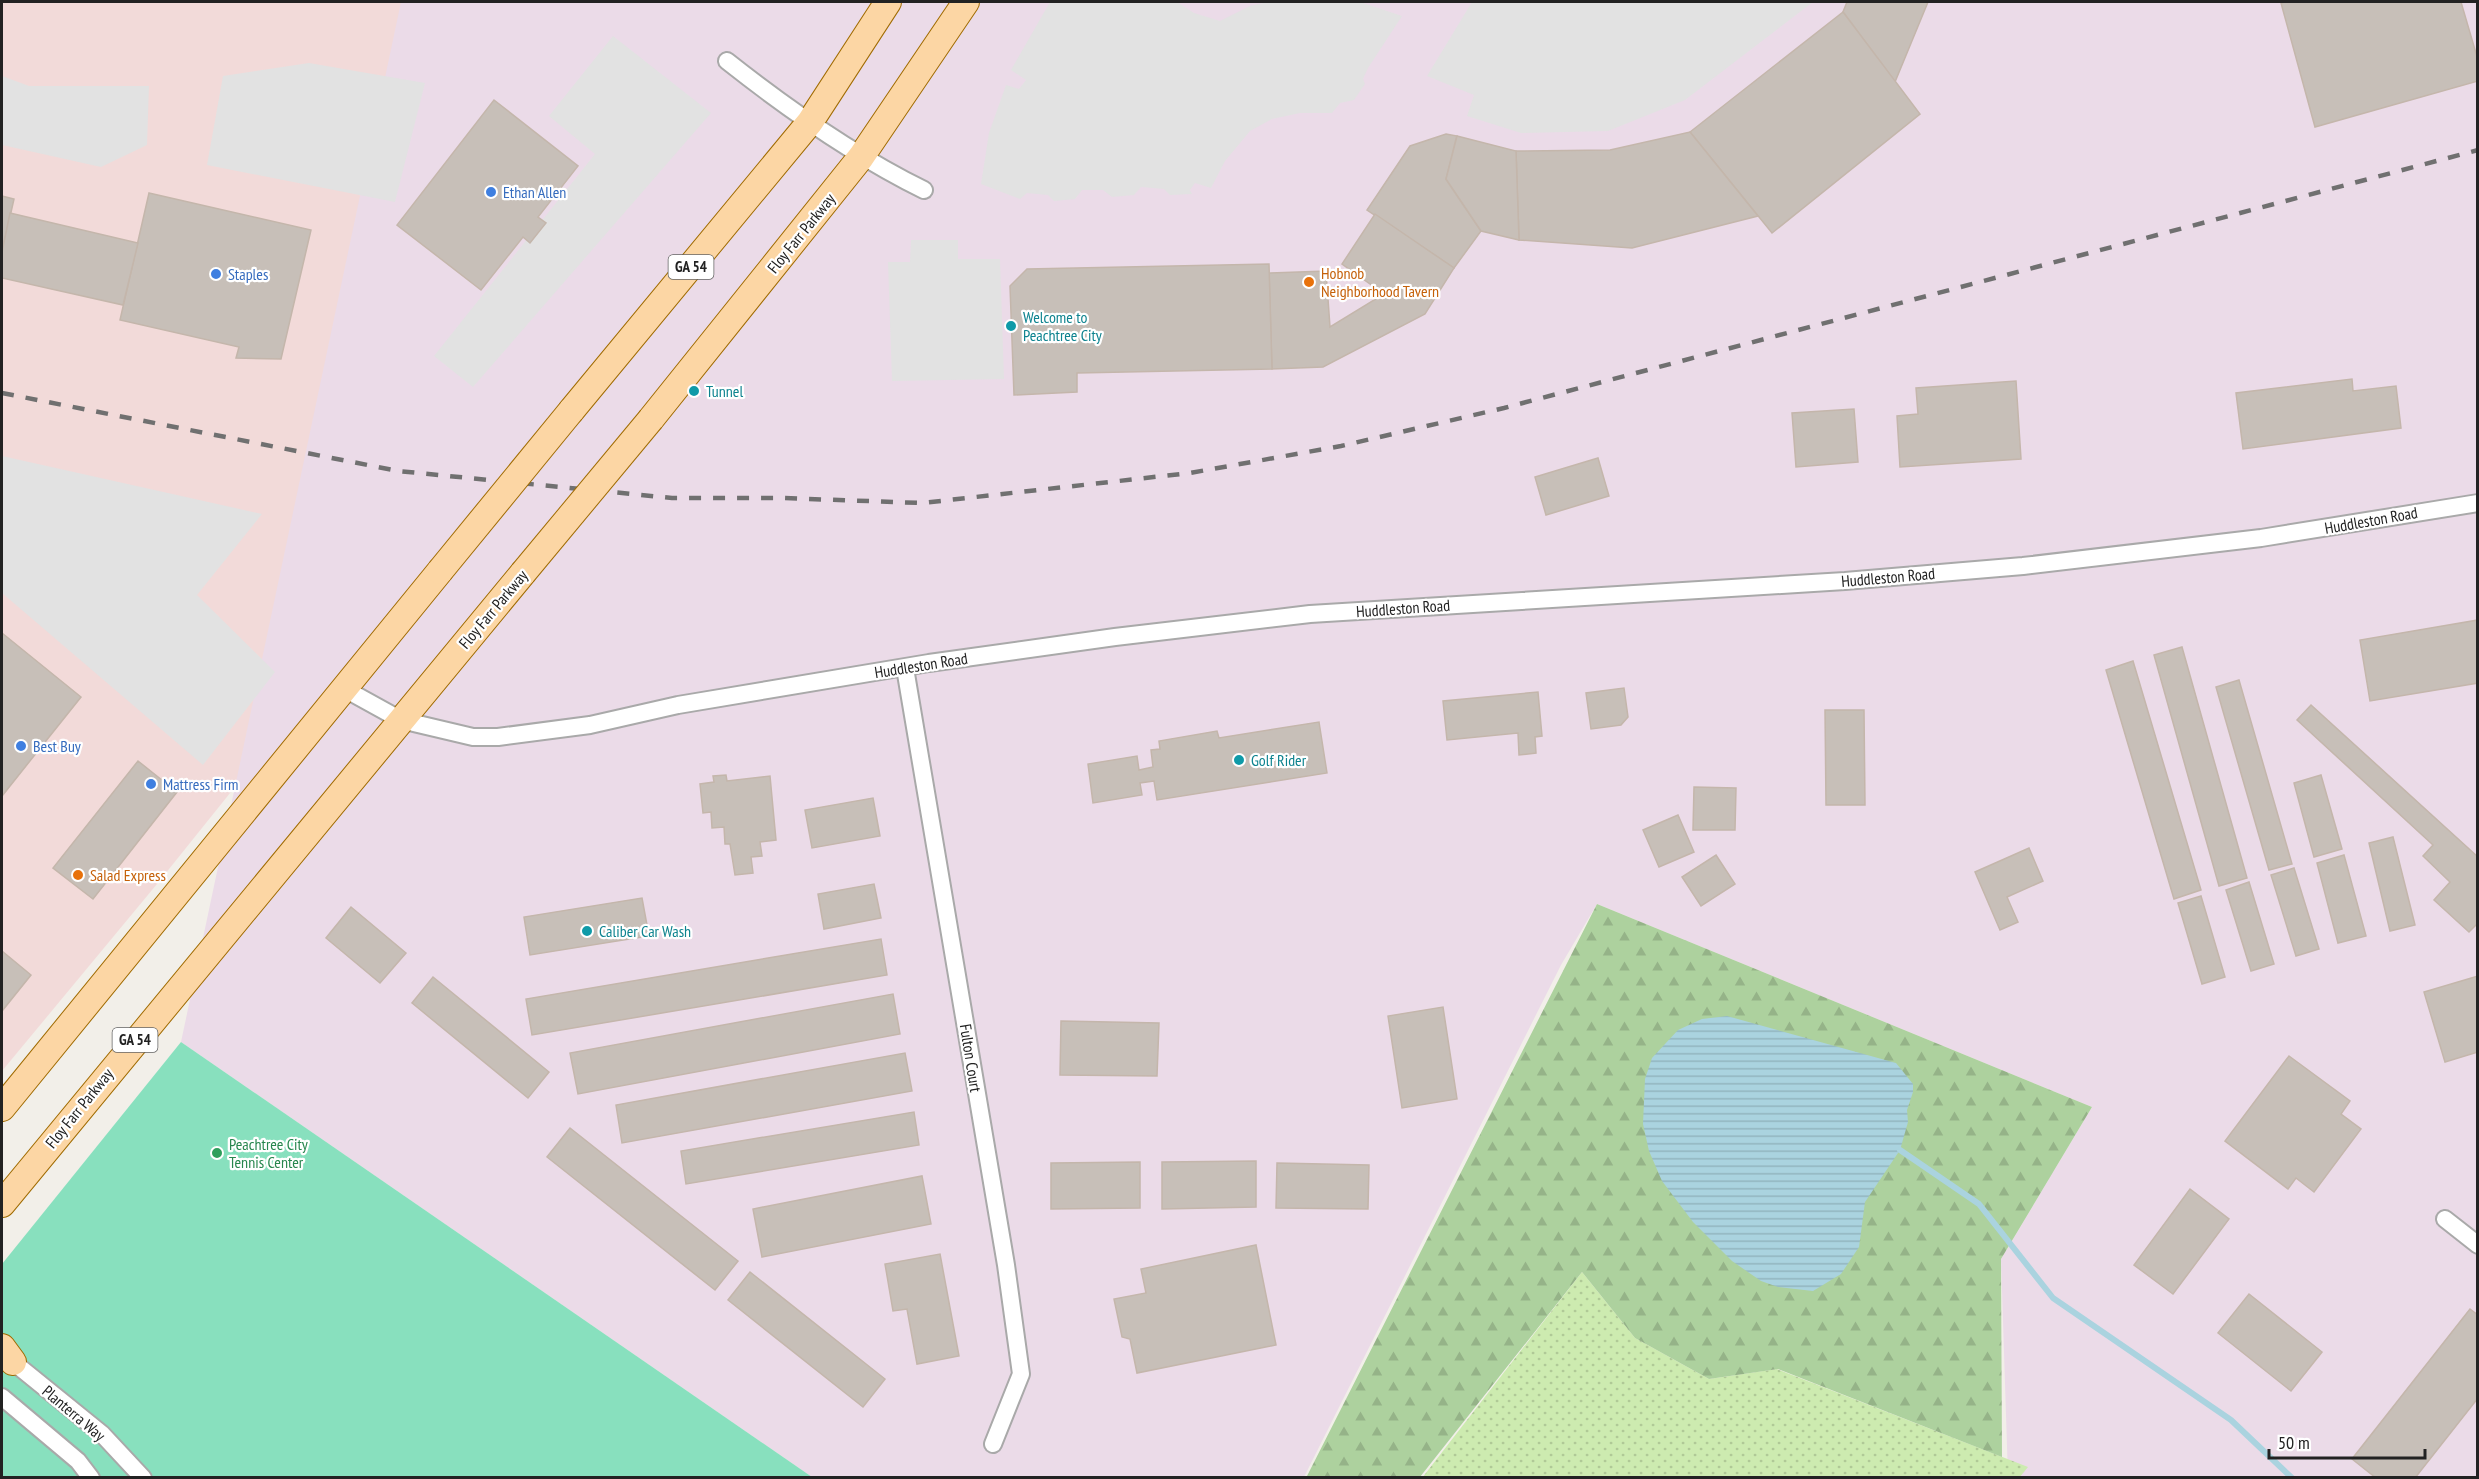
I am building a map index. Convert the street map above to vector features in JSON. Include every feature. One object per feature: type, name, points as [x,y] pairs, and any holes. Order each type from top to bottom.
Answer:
[{"type":"main road","name":"GA 54","points":[[2,1108],[343,688],[810,122],[888,2]]},
{"type":"main road","name":"Floy Farr Parkway","points":[[2,1204],[651,418],[861,158],[966,2]]},
{"type":"street","points":[[727,61],[775,99],[861,158],[924,190]]},
{"type":"street","name":"Huddleston Road","points":[[343,688],[401,720],[473,736],[519,736],[590,725],[678,705],[1115,637],[1310,614],[1845,581],[2083,559],[2260,538],[2478,503]]},
{"type":"street","name":"Fulton Court","points":[[905,668],[1006,1265],[1021,1369],[993,1444]]},
{"type":"street","points":[[2445,1219],[2478,1245]]},
{"type":"street","name":"Planterra Way","points":[[5,1354],[102,1434],[143,1478]]},
{"type":"street","name":"Planterra Way","points":[[2,1397],[78,1461],[91,1478]]},
{"type":"shaded area","points":[[2,2],[840,2],[752,143],[157,884],[2,1071]]},
{"type":"shaded area","points":[[401,2],[2477,2],[2477,1477],[2008,1477],[2001,1259],[2092,1107],[1597,904],[1561,965],[1304,1477],[812,1477],[181,1042]]},
{"type":"shaded area","points":[[1050,2],[1177,2],[1194,13],[1220,21],[1250,6],[1268,2],[1360,2],[1402,16],[1368,68],[1363,79],[1365,84],[1354,100],[1340,103],[1332,113],[1300,113],[1272,119],[1250,131],[1225,161],[1211,188],[1195,183],[1190,190],[1192,194],[1170,195],[1164,189],[1141,187],[1134,195],[1112,197],[1103,190],[1082,190],[1075,199],[1054,201],[1048,195],[1027,193],[1020,199],[981,184],[989,133],[1006,85],[1019,89],[1026,80],[1011,70]]},
{"type":"shaded area","points":[[1472,2],[1813,2],[1685,100],[1608,131],[1521,133],[1467,116],[1474,95],[1427,76]]},
{"type":"shaded area","points":[[613,36],[711,113],[473,387],[434,356],[595,154],[549,116]]},
{"type":"shaded area","points":[[309,63],[425,83],[395,202],[207,165],[223,76]]},
{"type":"shaded area","points":[[2,76],[29,86],[149,86],[147,145],[101,167],[2,145]]},
{"type":"shaded area","points":[[911,240],[958,240],[958,259],[1000,259],[1004,379],[892,381],[888,262],[910,262]]},
{"type":"shaded area","points":[[2,456],[262,514],[197,595],[275,672],[203,765],[2,593]]},
{"type":"green space","points":[[1597,904],[2092,1107],[2001,1259],[2002,1457],[1778,1369],[1709,1379],[1635,1338],[1582,1272],[1420,1477],[1306,1478]]},
{"type":"green space","name":"Peachtree City Tennis Center","points":[[181,1042],[812,1477],[2,1478],[2,1264]]},
{"type":"green space","points":[[1582,1272],[1635,1338],[1709,1379],[1777,1369],[2028,1467],[2019,1478],[1422,1478]]},
{"type":"water","points":[[1727,1016],[1896,1063],[1913,1084],[1907,1110],[1908,1122],[1900,1150],[1865,1202],[1859,1247],[1841,1274],[1813,1291],[1778,1287],[1761,1281],[1732,1261],[1693,1222],[1662,1181],[1649,1151],[1643,1124],[1645,1079],[1652,1058],[1678,1030],[1702,1019]]},
{"type":"building","points":[[1847,2],[1928,2],[1895,82],[1843,12]]},
{"type":"building","points":[[2461,2],[2478,60],[2478,81],[2315,127],[2281,3]]},
{"type":"building","points":[[1843,12],[1920,114],[1772,233],[1690,132]]},
{"type":"building","name":"Ethan Allen","points":[[494,100],[578,166],[538,217],[546,223],[530,243],[523,237],[481,290],[397,225]]},
{"type":"building","points":[[1690,132],[1758,216],[1632,248],[1519,240],[1516,151],[1610,150]]},
{"type":"building","points":[[1446,134],[1457,136],[1446,179],[1481,231],[1454,268],[1367,210],[1410,146]]},
{"type":"building","points":[[1457,136],[1516,151],[1519,240],[1481,231],[1446,179]]},
{"type":"building","name":"Staples","points":[[149,193],[311,230],[281,359],[236,358],[239,347],[120,320]]},
{"type":"building","points":[[2,196],[14,199],[2,252]]},
{"type":"building","points":[[10,213],[138,243],[123,305],[2,278],[2,252]]},
{"type":"building","points":[[1375,214],[1454,268],[1425,314],[1323,367],[1272,369],[1269,273],[1326,271],[1330,327],[1384,294],[1342,264]]},
{"type":"building","points":[[1269,264],[1272,369],[1077,373],[1077,392],[1014,395],[1010,286],[1027,269]]},
{"type":"building","points":[[2352,379],[2353,391],[2396,386],[2401,428],[2243,449],[2236,393]]},
{"type":"building","points":[[2016,381],[2021,459],[1900,467],[1897,416],[1918,414],[1916,388]]},
{"type":"building","points":[[1854,409],[1858,462],[1796,467],[1792,413]]},
{"type":"building","points":[[1598,458],[1609,496],[1546,515],[1535,477]]},
{"type":"building","points":[[2478,620],[2478,683],[2370,701],[2360,640]]},
{"type":"building","name":"Best Buy","points":[[2,633],[81,697],[2,796]]},
{"type":"building","points":[[2182,647],[2247,878],[2219,886],[2154,655]]},
{"type":"building","points":[[2133,661],[2201,890],[2174,899],[2106,670]]},
{"type":"building","points":[[2239,680],[2292,864],[2269,870],[2216,687]]},
{"type":"building","points":[[1624,688],[1628,717],[1621,725],[1591,729],[1586,693]]},
{"type":"building","points":[[1538,692],[1542,736],[1535,737],[1536,753],[1519,755],[1518,733],[1447,740],[1443,701]]},
{"type":"building","points":[[2311,705],[2478,857],[2478,923],[2469,932],[2434,900],[2450,882],[2423,856],[2433,845],[2297,720]]},
{"type":"building","points":[[1825,710],[1864,710],[1865,805],[1826,805]]},
{"type":"building","name":"Golf Rider","points":[[1319,722],[1327,773],[1157,800],[1154,781],[1140,783],[1142,795],[1093,803],[1088,764],[1137,756],[1139,770],[1153,767],[1151,750],[1160,749],[1159,741],[1217,731],[1219,738]]},
{"type":"building","points":[[138,761],[177,792],[93,899],[53,868]]},
{"type":"building","points":[[726,775],[727,781],[770,776],[776,840],[760,842],[762,856],[751,857],[753,873],[735,875],[730,844],[725,844],[724,827],[712,828],[711,812],[703,813],[700,784],[714,782],[713,776]]},
{"type":"building","points":[[2321,775],[2342,849],[2314,857],[2294,783]]},
{"type":"building","points":[[1694,787],[1736,788],[1735,830],[1693,830]]},
{"type":"building","points":[[873,798],[880,836],[812,848],[805,810]]},
{"type":"building","points":[[1678,815],[1694,852],[1659,867],[1643,830]]},
{"type":"building","points":[[2393,837],[2415,925],[2390,931],[2369,843]]},
{"type":"building","points":[[2029,848],[2043,881],[2007,897],[2018,922],[2000,930],[1975,872]]},
{"type":"building","points":[[1716,855],[1735,884],[1701,906],[1682,877]]},
{"type":"building","points":[[2344,855],[2366,936],[2338,943],[2317,863]]},
{"type":"building","points":[[2294,868],[2319,949],[2296,956],[2271,875]]},
{"type":"building","points":[[2249,882],[2274,964],[2251,971],[2226,890]]},
{"type":"building","points":[[874,884],[881,918],[824,929],[818,894]]},
{"type":"building","points":[[2201,896],[2225,977],[2202,984],[2178,903]]},
{"type":"building","name":"Caliber Car Wash","points":[[642,898],[649,936],[530,955],[524,917]]},
{"type":"building","points":[[351,907],[406,953],[380,983],[326,938]]},
{"type":"building","points":[[881,939],[887,975],[532,1035],[526,999]]},
{"type":"building","points":[[2,951],[31,975],[2,1011]]},
{"type":"building","points":[[2478,976],[2478,1052],[2445,1062],[2424,992]]},
{"type":"building","points":[[433,977],[549,1072],[528,1098],[412,1003]]},
{"type":"building","points":[[893,994],[900,1034],[578,1094],[570,1053]]},
{"type":"building","points":[[1443,1007],[1457,1099],[1402,1108],[1388,1016]]},
{"type":"building","points":[[1061,1021],[1159,1023],[1157,1076],[1060,1075]]},
{"type":"building","points":[[905,1053],[912,1091],[622,1143],[616,1105]]},
{"type":"building","points":[[2289,1056],[2350,1101],[2341,1114],[2361,1129],[2314,1192],[2296,1178],[2288,1189],[2225,1141]]},
{"type":"building","points":[[914,1112],[919,1145],[686,1184],[681,1151]]},
{"type":"building","points":[[570,1128],[738,1261],[715,1290],[547,1157]]},
{"type":"building","points":[[1256,1161],[1256,1207],[1162,1209],[1162,1162]]},
{"type":"building","points":[[1140,1162],[1140,1208],[1051,1209],[1051,1163]]},
{"type":"building","points":[[1277,1163],[1369,1165],[1368,1209],[1276,1208]]},
{"type":"building","points":[[922,1176],[931,1224],[762,1257],[753,1209]]},
{"type":"building","points":[[2190,1189],[2229,1219],[2173,1294],[2134,1265]]},
{"type":"building","points":[[1256,1245],[1276,1345],[1137,1373],[1130,1339],[1122,1337],[1114,1299],[1146,1293],[1141,1269]]},
{"type":"building","points":[[940,1254],[959,1356],[917,1364],[907,1309],[893,1311],[885,1264]]},
{"type":"building","points":[[750,1272],[885,1379],[863,1407],[728,1300]]},
{"type":"building","points":[[2249,1294],[2322,1352],[2291,1391],[2218,1333]]},
{"type":"building","points":[[2470,1309],[2478,1315],[2478,1398],[2415,1478],[2376,1478],[2352,1459]]},
{"type":"waterway","points":[[1900,1150],[1979,1204],[2053,1298],[2231,1420],[2292,1478]]},
{"type":"railway","points":[[2,393],[398,471],[672,498],[782,498],[922,503],[1190,473],[1341,446],[1504,408],[2478,150]]},
{"type":"place","name":"Ethan Allen","points":[[491,192]]},
{"type":"place","name":"Staples","points":[[216,274]]},
{"type":"place","name":"Hobnob Neighborhood Tavern","points":[[1309,282]]},
{"type":"place","name":"Welcome to Peachtree City","points":[[1011,326]]},
{"type":"place","name":"Tunnel","points":[[694,391]]},
{"type":"place","name":"Best Buy","points":[[21,746]]},
{"type":"place","name":"Golf Rider","points":[[1239,760]]},
{"type":"place","name":"Mattress Firm","points":[[151,784]]},
{"type":"place","name":"Salad Express","points":[[78,875]]},
{"type":"place","name":"Caliber Car Wash","points":[[587,931]]},
{"type":"place","name":"Peachtree City Tennis Center","points":[[217,1153]]}]
